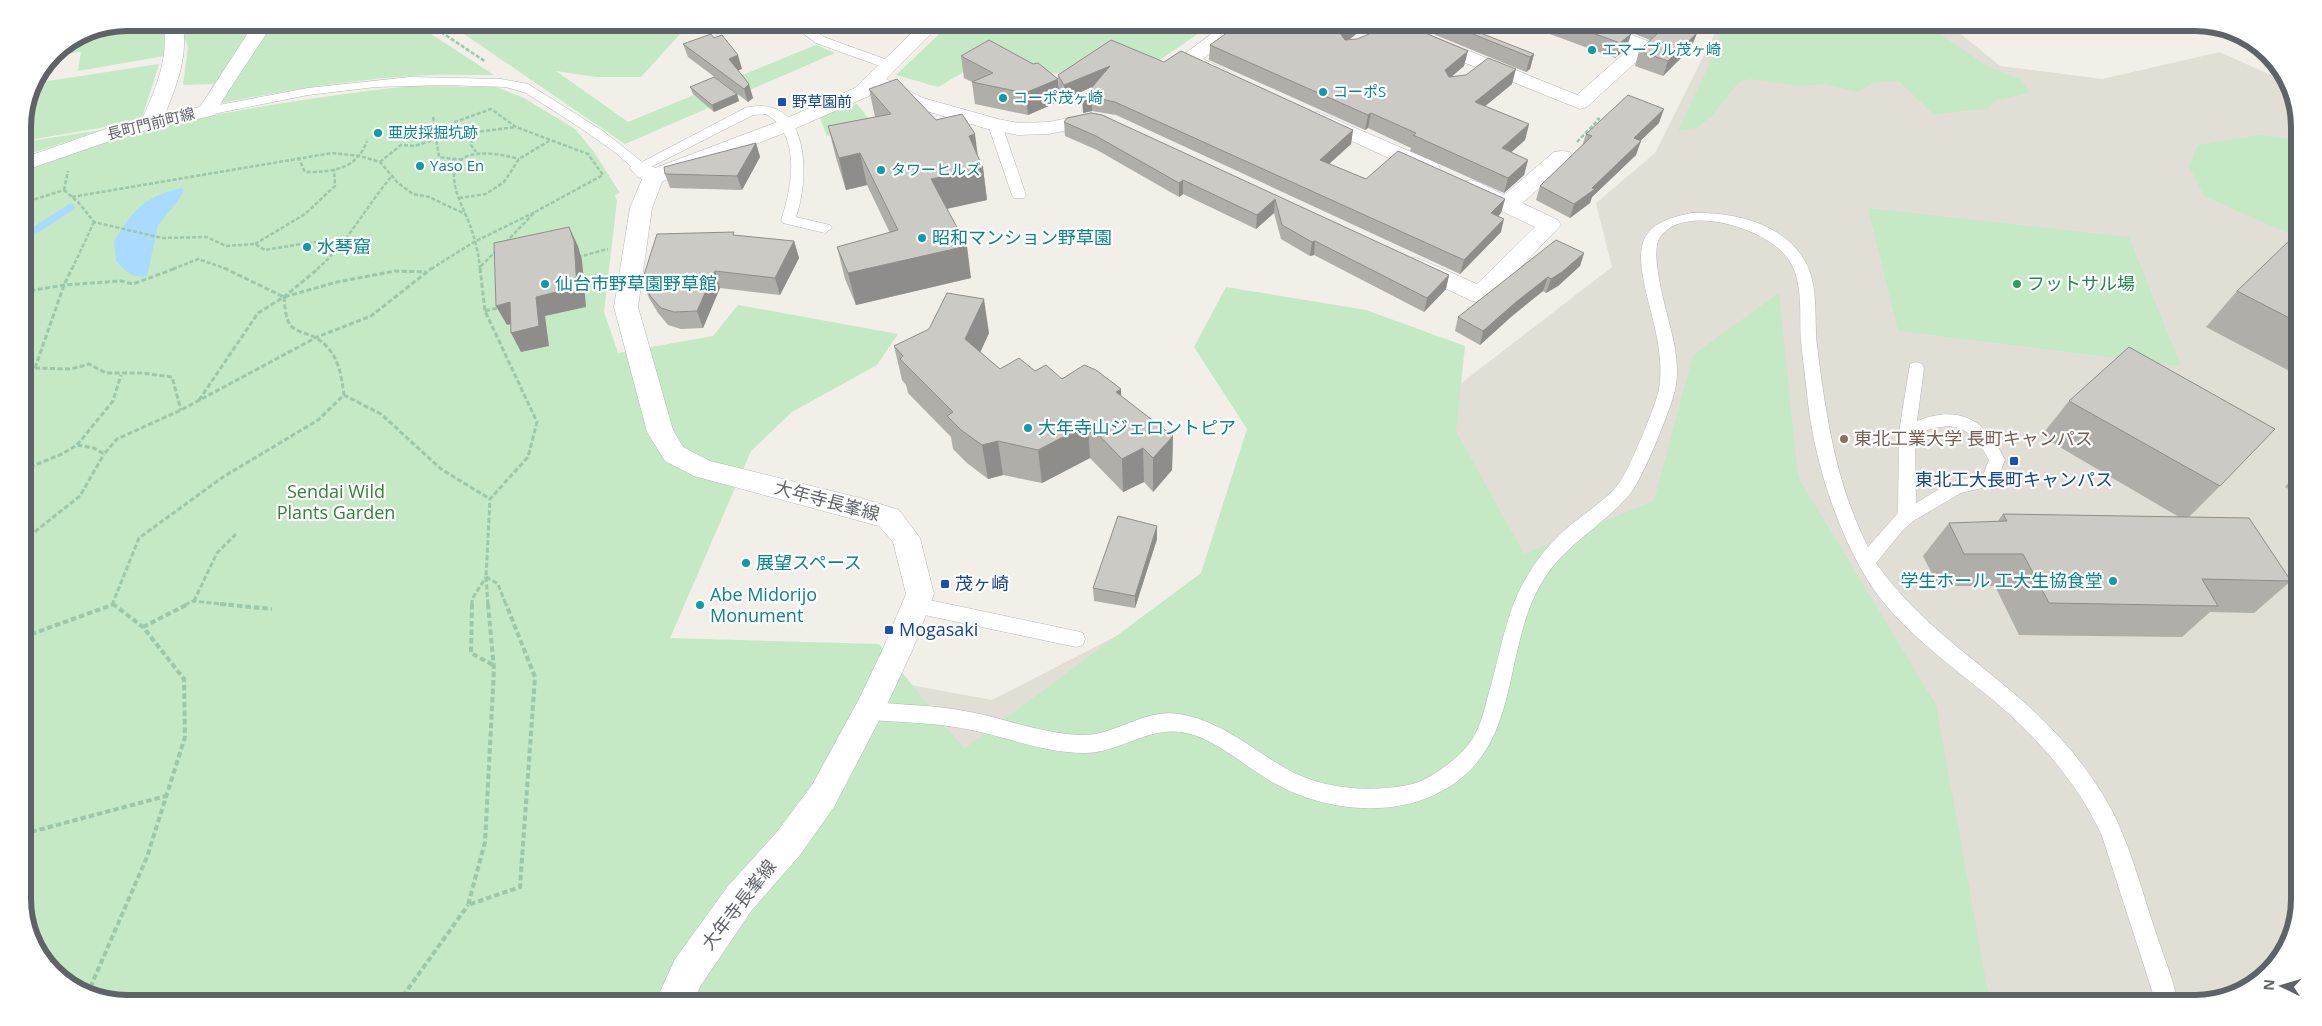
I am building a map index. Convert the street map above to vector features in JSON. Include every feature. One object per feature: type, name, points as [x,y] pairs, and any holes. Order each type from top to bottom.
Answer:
[{"type":"street","points":[[150,124],[167,86],[176,36],[175,31]]},
{"type":"street","name":"長町門前町線","points":[[31,162],[88,140],[208,111],[212,101],[259,31]]},
{"type":"street","points":[[647,173],[787,125],[862,92],[892,66],[925,31]]},
{"type":"street","points":[[1228,31],[1189,60],[1235,81]]},
{"type":"street","points":[[1387,31],[1474,69],[1580,103],[1643,46],[1604,31]]},
{"type":"street","points":[[874,81],[916,102],[995,125],[1018,129],[1049,128],[1092,119],[1108,121],[1117,125]]},
{"type":"street","points":[[1298,109],[1550,224],[1480,295],[1401,258]]},
{"type":"street","points":[[1507,204],[1562,157]]},
{"type":"street","name":"大年寺長峯線","points":[[647,173],[626,307],[660,432],[674,454],[703,469],[889,518],[906,538],[920,594],[897,651],[869,711],[823,796],[788,844],[735,906],[688,972],[677,995]]},
{"type":"lane","points":[[807,31],[820,40],[892,66]]},
{"type":"lane","points":[[208,111],[262,99],[402,81],[448,80],[523,87],[588,127],[647,173]]},
{"type":"lane","points":[[787,125],[798,162],[797,191],[788,220],[825,228]]},
{"type":"lane","points":[[995,125],[1019,195]]},
{"type":"lane","points":[[869,711],[954,718],[1080,745],[1104,742],[1153,725],[1175,722],[1204,731],[1294,783],[1323,792],[1349,796],[1376,797],[1402,795],[1425,790],[1477,750],[1486,731],[1503,678],[1517,619],[1527,592],[1555,548],[1611,503],[1628,485],[1666,396],[1669,381],[1666,339],[1649,257],[1650,241],[1660,229],[1676,221],[1696,218],[1725,219],[1749,224],[1772,234],[1789,248],[1799,263],[1804,278],[1809,339],[1825,454],[1854,537],[1866,563],[1886,593],[1905,613],[2009,702],[2056,747],[2088,790],[2105,819],[2122,863],[2164,995]]},
{"type":"lane","points":[[1907,516],[1907,432],[1916,368]]},
{"type":"lane","points":[[1866,563],[1896,526],[1907,516],[1957,487],[1989,480],[1997,460],[1989,441],[1969,423],[1936,421],[1907,432]]},
{"type":"lane","points":[[915,605],[1076,639]]},
{"type":"path","points":[[439,31],[523,87]]},
{"type":"path","points":[[1562,157],[1599,120],[1582,111],[1580,103]]},
{"type":"path","points":[[31,535],[80,496],[104,454],[117,439],[181,410],[317,337],[371,316],[427,272],[474,242],[603,175],[588,154],[549,141],[516,127],[491,109],[452,124],[445,137]]},
{"type":"path","points":[[433,117],[439,157],[462,160]]},
{"type":"path","points":[[380,162],[401,146],[414,146],[445,137],[516,127]]},
{"type":"path","points":[[474,133],[471,145],[476,152]]},
{"type":"path","points":[[459,198],[486,194],[504,182],[519,159],[549,141]]},
{"type":"path","points":[[298,158],[305,172],[323,172],[334,169],[360,156],[367,142]]},
{"type":"path","points":[[404,995],[468,905],[485,842],[493,665],[486,577],[490,499],[528,457],[537,422],[485,311],[480,267],[454,175],[462,160],[476,152],[504,154],[519,159]]},
{"type":"path","points":[[72,197],[332,153],[360,156],[380,162],[392,176],[414,194],[429,197],[466,214]]},
{"type":"path","points":[[31,200],[64,190],[94,222],[118,229],[162,238],[207,237],[226,246],[255,244],[305,214],[335,186],[334,169]]},
{"type":"path","points":[[198,401],[258,313],[284,297],[335,254],[378,192],[392,176]]},
{"type":"path","points":[[480,267],[535,212]]},
{"type":"path","points":[[31,371],[35,368],[64,285],[94,222]]},
{"type":"path","points":[[255,244],[266,250],[313,242],[342,244]]},
{"type":"path","points":[[568,259],[635,242]]},
{"type":"path","points":[[31,291],[64,285],[121,281],[133,284],[198,259],[228,269],[284,297],[336,282],[395,271],[427,272]]},
{"type":"path","points":[[284,297],[288,321],[292,327],[317,337],[328,347],[340,365],[344,396]]},
{"type":"path","points":[[485,311],[502,307]]},
{"type":"path","points":[[35,368],[72,369],[89,364],[98,372],[120,376],[136,373],[172,377],[181,410]]},
{"type":"path","points":[[31,466],[62,454],[77,445],[113,401],[120,376]]},
{"type":"path","points":[[344,396],[381,414],[441,469],[490,499]]},
{"type":"path","points":[[31,634],[112,605],[139,538],[223,477],[318,420],[344,396]]},
{"type":"path","points":[[77,445],[94,448],[104,454]]},
{"type":"path","points":[[31,468],[34,465]]},
{"type":"path","points":[[194,601],[217,553],[238,533]]},
{"type":"path","points":[[486,577],[472,599],[471,653],[493,665]]},
{"type":"path","points":[[468,905],[520,887],[535,677],[498,584],[486,577]]},
{"type":"path","points":[[143,627],[194,601],[272,609]]},
{"type":"path","points":[[91,987],[147,857],[184,737],[184,679],[143,627],[112,605]]},
{"type":"path","points":[[31,832],[166,796]]},
{"type":"shaded area","name":"東北工業大学 長町キャンパス","points":[[1716,31],[1957,31],[2000,66],[2102,79],[2220,52],[2277,78],[2286,97],[2291,121],[2291,905],[2286,929],[2278,947],[2268,961],[2257,961],[2257,972],[2248,979],[2225,990],[2194,995],[732,995],[855,789],[905,684],[992,700],[1167,610],[1612,267],[1596,203],[1655,153]]},
{"type":"green space","points":[[128,31],[164,31],[164,56],[78,71],[81,52],[66,54],[79,44],[97,36]]},
{"type":"green space","points":[[182,31],[426,31],[494,75],[420,75],[384,78],[280,92],[202,107],[213,84],[183,85],[188,47]]},
{"type":"green space","points":[[460,31],[687,31],[680,34],[641,77],[596,77],[556,71],[628,122],[816,45],[835,53],[625,144]]},
{"type":"green space","points":[[943,31],[1202,31],[1160,60],[1108,44],[1067,72],[1036,75],[991,56],[938,87],[896,75]]},
{"type":"green space","points":[[1722,31],[1935,31],[1987,66],[2022,80],[2029,93],[1997,100],[1987,109],[1933,114],[1899,81],[1875,82],[1857,92],[1825,84],[1799,86],[1750,79],[1738,83],[1712,116],[1696,128],[1678,130],[1712,59]]},
{"type":"green space","points":[[159,64],[141,121],[31,140],[32,115],[43,82]]},
{"type":"green space","name":"Sendai Wild Plants Garden","points":[[411,86],[496,87],[524,98],[575,129],[594,152],[620,193],[615,195],[617,201],[604,312],[618,353],[713,336],[738,305],[898,334],[877,365],[792,412],[751,451],[670,638],[879,644],[964,749],[1201,573],[1247,429],[1194,347],[1226,287],[1366,310],[1465,346],[1456,431],[1524,554],[1654,501],[1693,355],[1779,293],[1798,477],[1936,705],[1989,995],[121,995],[85,985],[64,971],[47,952],[36,929],[31,905],[31,164],[82,145],[130,133],[250,108]]},
{"type":"green space","points":[[857,104],[881,134],[852,130],[827,136],[819,115]]},
{"type":"green space","points":[[102,130],[31,153],[31,141]]},
{"type":"green space","points":[[2259,135],[2291,138],[2291,234],[2204,196],[2189,166],[2198,145]]},
{"type":"green space","name":"フットサル場","points":[[1868,208],[2129,237],[2181,366],[1898,331]]},
{"type":"water","points":[[181,188],[184,190],[178,201],[158,225],[147,276],[133,275],[116,261],[114,241],[141,206],[157,196]]},
{"type":"building","points":[[1229,31],[1343,31],[1340,33],[1345,40],[1357,39],[1372,31],[1420,31],[1468,51],[1445,70],[1449,77],[1466,75],[1488,58],[1516,69],[1475,102],[1529,124],[1502,148],[1528,160],[1508,178],[1413,135],[1416,133],[1371,113],[1368,115],[1210,45]]},
{"type":"building","points":[[1465,31],[1478,31],[1534,54],[1530,57]]},
{"type":"building","points":[[1587,31],[1624,31],[1631,34],[1620,43]]},
{"type":"building","points":[[1692,31],[1697,33],[1668,61],[1639,51],[1659,32]]},
{"type":"building","points":[[711,34],[714,38],[722,35],[738,55],[729,59],[749,84],[744,89],[683,44]]},
{"type":"building","points":[[989,40],[1033,64],[1038,63],[1058,79],[1025,93],[972,82],[993,73],[961,56]]},
{"type":"building","points":[[1111,40],[1164,62],[1181,51],[1353,130],[1320,160],[1366,179],[1398,151],[1505,199],[1491,213],[1504,219],[1464,260],[1115,102],[1092,97],[1082,99],[1110,66],[1064,85],[1058,75]]},
{"type":"building","points":[[714,77],[737,94],[712,105],[690,87]]},
{"type":"building","points":[[897,79],[936,120],[962,114],[975,134],[969,136],[983,168],[931,179],[967,246],[848,273],[837,247],[898,230],[860,153],[839,158],[828,126],[891,114],[869,89]]},
{"type":"building","points":[[1628,95],[1664,109],[1634,138],[1641,141],[1592,188],[1595,189],[1574,204],[1540,186],[1592,136],[1586,134]]},
{"type":"building","points":[[1091,113],[1102,115],[1449,275],[1427,298],[1315,241],[1312,242],[1282,225],[1275,199],[1257,215],[1183,180],[1179,183],[1096,136],[1064,122],[1067,118]]},
{"type":"building","points":[[756,143],[737,176],[665,174],[664,167]]},
{"type":"building","name":"仙台市野草園野草館","points":[[569,227],[574,241],[577,287],[536,297],[539,326],[511,333],[510,302],[496,306],[494,243]]},
{"type":"building","points":[[734,232],[733,235],[794,241],[775,278],[715,271],[697,311],[674,312],[661,308],[651,297],[642,281],[657,234]]},
{"type":"building","points":[[1556,240],[1584,253],[1562,272],[1551,279],[1548,277],[1483,331],[1458,317]]},
{"type":"building","points":[[2290,240],[2291,240],[2291,319],[2237,291]]},
{"type":"building","points":[[947,293],[984,299],[965,339],[1000,369],[1019,358],[1035,371],[1046,365],[1062,379],[1084,365],[1096,370],[1121,389],[1116,392],[1173,436],[1153,458],[1143,448],[1122,459],[1088,424],[1038,450],[998,441],[982,445],[961,430],[947,416],[953,412],[900,359],[903,356],[894,346],[929,329]]},
{"type":"building","points":[[2129,347],[2275,429],[2220,486],[2069,401]]},
{"type":"building","points":[[2003,514],[2249,518],[2291,581],[2202,579],[2218,606],[2049,603],[2023,554],[1964,554],[1949,523],[2007,521]]},
{"type":"building","points":[[1118,516],[1157,526],[1135,596],[1093,588]]},
{"type":"waterway","points":[[31,233],[71,207]]},
{"type":"place","name":"エマーブル茂ヶ崎","points":[[1592,50]]},
{"type":"place","name":"コーポS","points":[[1323,92]]},
{"type":"place","name":"コーポ茂ヶ崎","points":[[1003,98]]},
{"type":"place","name":"野草園前","points":[[782,102]]},
{"type":"place","name":"亜炭採掘坑跡","points":[[378,133]]},
{"type":"place","name":"Yaso En","points":[[420,166]]},
{"type":"place","name":"タワーヒルズ","points":[[881,170]]},
{"type":"place","name":"昭和マンション野草園","points":[[922,238]]},
{"type":"place","name":"水琴窟","points":[[307,247]]},
{"type":"place","name":"仙台市野草園野草館","points":[[545,284]]},
{"type":"place","name":"フットサル場","points":[[2017,284]]},
{"type":"place","name":"大年寺山ジェロントピア","points":[[1028,428]]},
{"type":"place","name":"東北工業大学 長町キャンパス","points":[[1844,439]]},
{"type":"place","name":"東北工大長町キャンパス","points":[[2014,461]]},
{"type":"place","name":"展望スペース","points":[[746,563]]},
{"type":"place","name":"学生ホール 工大生協食堂","points":[[2113,581]]},
{"type":"place","name":"茂ヶ崎","points":[[945,584]]},
{"type":"place","name":"Abe Midorijo Monument","points":[[700,605]]},
{"type":"place","name":"Mogasaki","points":[[889,630]]}]
